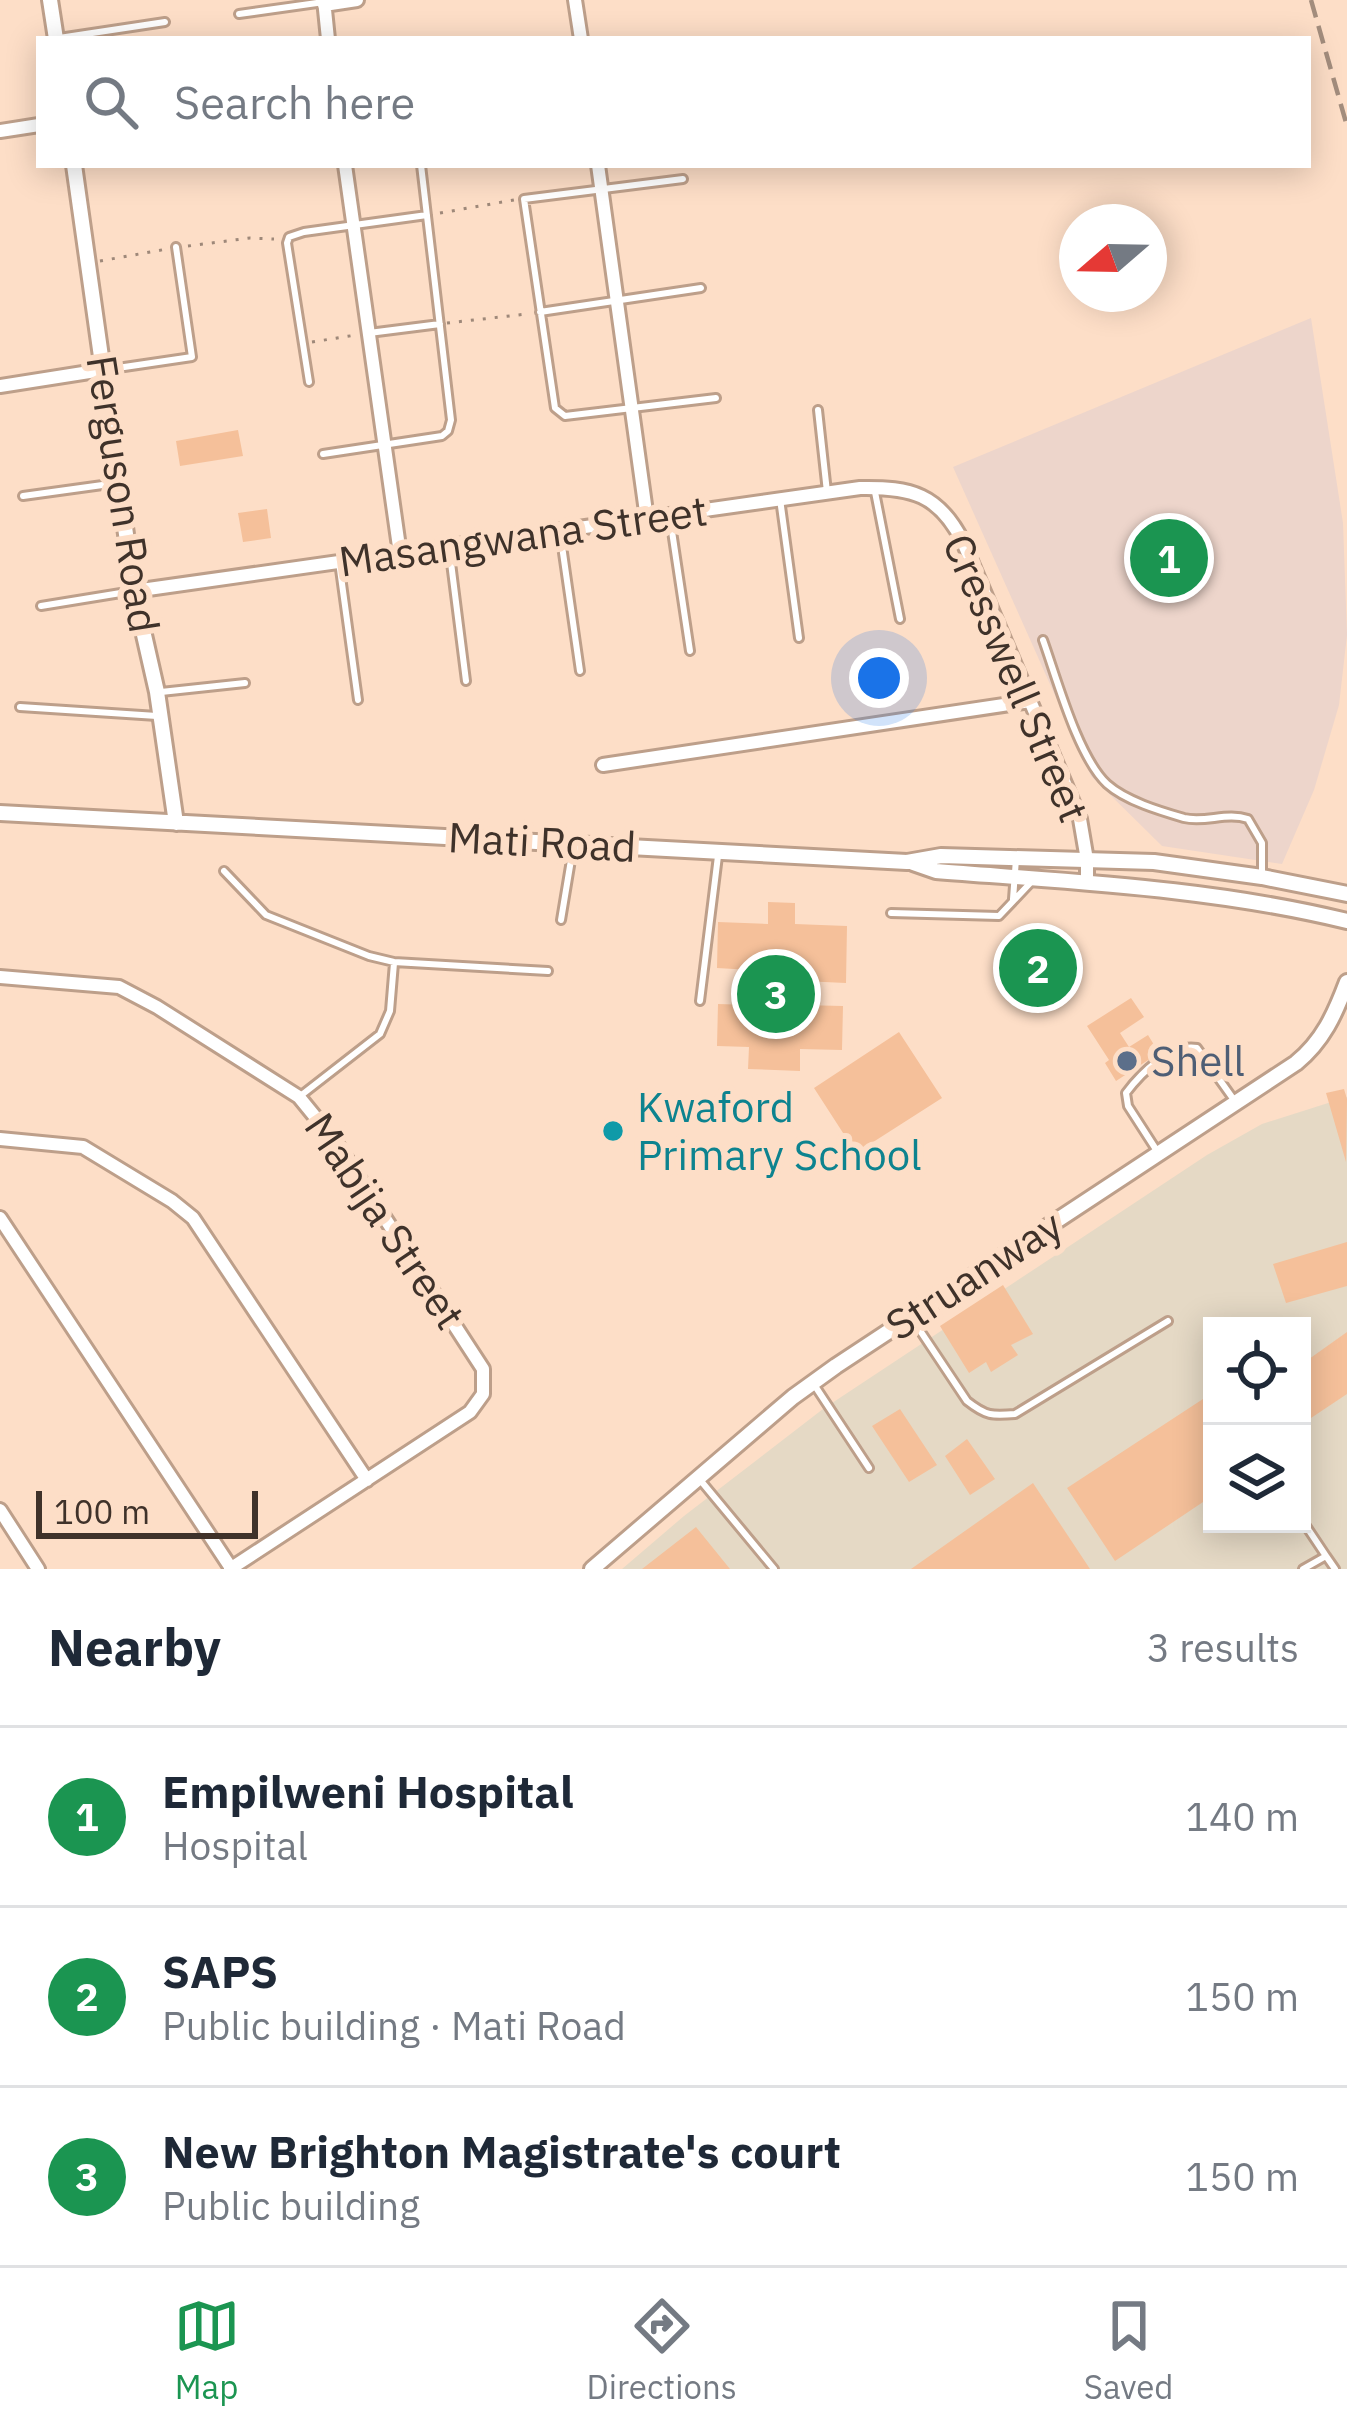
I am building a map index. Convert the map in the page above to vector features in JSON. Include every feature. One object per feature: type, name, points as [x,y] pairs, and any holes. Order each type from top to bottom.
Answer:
[{"type":"street","points":[[50,0],[56,36]]},
{"type":"street","points":[[328,36],[324,2],[357,0]]},
{"type":"street","points":[[575,0],[581,36]]},
{"type":"street","points":[[0,131],[36,125]]},
{"type":"street","name":"Ferguson Road","points":[[74,168],[117,483],[134,591],[157,692],[176,823]]},
{"type":"street","points":[[346,168],[400,554]]},
{"type":"street","points":[[598,168],[647,519]]},
{"type":"street","points":[[0,386],[103,370]]},
{"type":"street","name":"Masangwana Street","points":[[134,591],[827,492],[874,488],[913,492]]},
{"type":"street","name":"Cresswell Street","points":[[913,492],[941,508],[954,525],[1080,819],[1087,883]]},
{"type":"street","points":[[603,765],[1030,701]]},
{"type":"street","name":"Mati Road","points":[[0,813],[908,862],[941,856],[1154,862],[1347,894]]},
{"type":"street","name":"Mati Road","points":[[908,862],[936,871],[1253,900],[1347,921]]},
{"type":"street","name":"Mabija Street","points":[[0,977],[119,987],[299,1096],[334,1140],[478,1358],[485,1385],[481,1401],[470,1412],[367,1480]]},
{"type":"street","name":"Struanway","points":[[592,1569],[813,1382],[1296,1063],[1316,1046],[1343,1008],[1347,982]]},
{"type":"street","points":[[0,1139],[83,1147],[193,1218],[367,1480],[238,1567],[0,1218]]},
{"type":"street","points":[[0,1510],[38,1569]]},
{"type":"lane","points":[[238,14],[324,2]]},
{"type":"lane","points":[[75,36],[165,22]]},
{"type":"lane","points":[[323,454],[442,436],[448,431],[451,420],[421,168]]},
{"type":"lane","points":[[683,178],[524,199],[540,313],[560,413],[572,416],[716,398]]},
{"type":"lane","points":[[309,382],[288,239],[294,233],[427,215]]},
{"type":"lane","points":[[103,370],[192,357],[176,248]]},
{"type":"lane","points":[[540,313],[700,288]]},
{"type":"lane","points":[[369,333],[440,324]]},
{"type":"lane","points":[[818,410],[827,492]]},
{"type":"lane","points":[[23,496],[117,483]]},
{"type":"lane","points":[[874,488],[900,619]]},
{"type":"lane","points":[[780,499],[799,638]]},
{"type":"lane","points":[[670,516],[690,651]]},
{"type":"lane","points":[[560,532],[580,671]]},
{"type":"lane","points":[[449,547],[466,681]]},
{"type":"lane","points":[[339,562],[358,700]]},
{"type":"lane","points":[[41,606],[134,591]]},
{"type":"lane","points":[[1043,640],[1084,748],[1108,784],[1120,794],[1190,819],[1248,819],[1262,843],[1262,878]]},
{"type":"lane","points":[[157,692],[245,683]]},
{"type":"lane","points":[[20,707],[160,717]]},
{"type":"lane","points":[[560,920],[574,844]]},
{"type":"lane","points":[[700,1001],[718,851]]},
{"type":"lane","points":[[1012,902],[1016,859]]},
{"type":"lane","points":[[224,872],[270,917],[369,956],[394,962],[548,971]]},
{"type":"lane","points":[[891,913],[995,916],[1034,879]]},
{"type":"lane","points":[[299,1096],[380,1034],[389,1011],[394,962]]},
{"type":"lane","points":[[1159,1154],[1128,1106],[1126,1093],[1174,1050],[1197,1048],[1236,1104]]},
{"type":"lane","points":[[911,1317],[967,1401],[993,1416],[1015,1414],[1168,1321]]},
{"type":"lane","points":[[813,1382],[869,1468]]},
{"type":"lane","points":[[698,1478],[774,1569]]},
{"type":"lane","points":[[1311,1533],[1335,1569]]},
{"type":"lane","points":[[1304,1569],[1326,1556]]},
{"type":"path","points":[[427,215],[524,199]]},
{"type":"path","points":[[90,263],[250,238],[288,239]]},
{"type":"path","points":[[440,324],[540,313]]},
{"type":"path","points":[[303,343],[369,333]]},
{"type":"shaded area","points":[[1311,318],[1343,523],[1347,635],[1339,705],[1314,790],[1282,864],[1162,846],[1091,776],[953,467]]},
{"type":"shaded area","points":[[1347,1097],[1347,1569],[622,1569],[823,1409],[1207,1155],[1262,1124]]},
{"type":"building","points":[[238,430],[243,456],[180,466],[176,441]]},
{"type":"building","points":[[267,509],[271,538],[243,542],[238,513]]},
{"type":"building","points":[[768,902],[795,903],[795,924],[847,926],[846,983],[802,981],[801,1005],[843,1006],[842,1050],[800,1049],[800,1071],[748,1069],[749,1047],[717,1046],[718,1004],[750,1005],[751,970],[717,968],[718,922],[768,924]]},
{"type":"building","points":[[1131,998],[1144,1017],[1120,1033],[1129,1047],[1148,1035],[1159,1053],[1116,1081],[1105,1063],[1109,1060],[1087,1026]]},
{"type":"building","points":[[899,1032],[942,1098],[856,1153],[814,1088]]},
{"type":"building","points":[[1344,1089],[1347,1099],[1346,1162],[1326,1093]]},
{"type":"building","points":[[1347,1242],[1347,1286],[1286,1303],[1273,1264]]},
{"type":"building","points":[[1003,1285],[1033,1334],[1011,1345],[1018,1355],[991,1372],[986,1362],[969,1373],[940,1326]]},
{"type":"building","points":[[1347,1332],[1347,1394],[1311,1418],[1311,1358]]},
{"type":"building","points":[[1203,1399],[1203,1502],[1115,1561],[1067,1488]]},
{"type":"building","points":[[900,1409],[937,1465],[909,1482],[872,1426]]},
{"type":"building","points":[[967,1439],[995,1479],[970,1495],[945,1456]]},
{"type":"building","points":[[1033,1483],[1090,1569],[911,1569]]},
{"type":"building","points":[[696,1527],[730,1569],[642,1569]]},
{"type":"railway","points":[[1311,0],[1347,126]]},
{"type":"place","name":"Empilweni Hospital","points":[[1169,558]]},
{"type":"place","name":"SAPS","points":[[1038,968]]},
{"type":"place","name":"New Brighton Magistrate's court","points":[[776,994]]},
{"type":"place","name":"Shell","points":[[1127,1061]]},
{"type":"place","name":"Kwaford Primary School","points":[[613,1131]]}]
